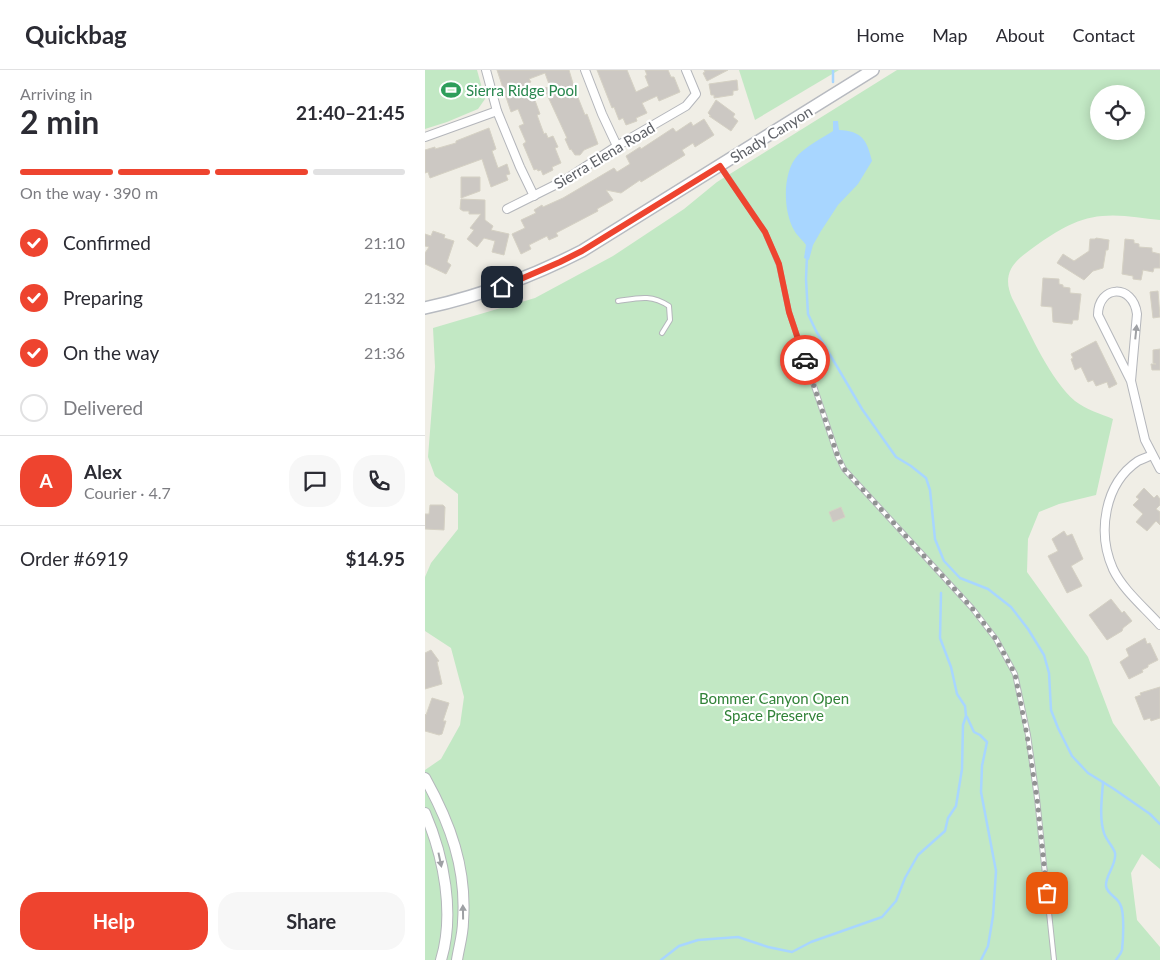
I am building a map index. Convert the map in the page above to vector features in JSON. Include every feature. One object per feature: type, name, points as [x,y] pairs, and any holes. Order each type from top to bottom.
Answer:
[{"type":"main road","name":"Shady Canyon","points":[[425,308],[491,291],[560,262],[604,238],[873,70]]},
{"type":"street","points":[[486,70],[497,111],[519,167],[534,196]]},
{"type":"street","points":[[585,70],[617,146]]},
{"type":"street","name":"Sierra Elena Road","points":[[507,209],[565,180],[617,146],[686,106],[696,94],[686,70]]},
{"type":"street","points":[[425,137],[497,111]]},
{"type":"street","points":[[1131,381],[1137,314],[1136,304],[1131,296],[1121,292],[1113,293],[1101,300],[1098,306],[1098,315],[1131,381],[1145,440],[1160,469]]},
{"type":"street","points":[[1152,455],[1138,461],[1121,477],[1113,491],[1106,511],[1105,534],[1108,554],[1114,570],[1126,588],[1160,625]]},
{"type":"street","points":[[425,778],[451,829],[459,860],[463,888],[463,922],[457,960]]},
{"type":"street","points":[[425,813],[437,848],[446,891],[445,937],[441,960]]},
{"type":"lane","points":[[720,166],[765,232],[779,264],[789,312],[838,457],[844,469],[972,608],[996,639],[1015,674],[1037,798],[1054,960]]},
{"type":"lane","points":[[618,301],[642,297],[659,299],[669,306],[670,320],[662,333]]},
{"type":"green space","points":[[425,70],[477,70],[485,99],[478,109],[425,129]]},
{"type":"green space","points":[[739,70],[839,70],[755,120]]},
{"type":"green space","name":"Bommer Canyon Open Space Preserve","points":[[897,70],[1160,70],[1160,220],[1131,216],[1109,216],[1092,217],[1073,223],[1047,238],[1022,256],[1013,266],[1008,280],[1012,298],[1040,352],[1065,391],[1079,404],[1113,419],[1096,495],[1059,504],[1039,512],[1028,539],[1027,572],[1088,657],[1113,723],[1160,787],[1160,869],[1142,854],[1131,873],[1137,920],[1160,947],[1160,960],[425,960],[425,770],[441,759],[460,725],[464,697],[451,648],[425,631],[425,577],[431,563],[458,529],[458,494],[435,476],[428,457],[435,367],[433,328],[535,298],[613,256],[684,209],[717,182]]},
{"type":"water","points":[[833,121],[838,121],[839,130],[853,132],[862,138],[868,147],[872,161],[858,184],[838,205],[821,231],[813,245],[809,260],[804,258],[806,245],[795,232],[790,222],[786,202],[787,181],[789,171],[798,155],[833,131]]},
{"type":"building","points":[[497,70],[569,70],[575,90],[585,115],[587,114],[598,144],[584,150],[580,155],[575,155],[570,150],[565,139],[567,138],[544,88],[550,87],[545,73],[529,79],[531,82],[525,84],[529,97],[533,95],[540,114],[537,115],[544,134],[546,133],[548,138],[553,136],[558,147],[555,148],[561,163],[552,167],[553,170],[543,175],[541,170],[534,170],[523,144],[526,142],[519,126],[524,124],[518,109],[511,112]]},
{"type":"building","points":[[597,70],[627,70],[636,92],[649,86],[645,70],[668,70],[671,77],[674,77],[680,92],[659,101],[657,96],[642,103],[647,113],[636,118],[637,121],[626,125],[623,118],[619,120],[614,107],[612,108]]},
{"type":"building","points":[[704,70],[728,70],[707,81],[703,73],[705,72]]},
{"type":"building","points":[[737,80],[738,90],[733,91],[733,95],[714,98],[714,95],[711,95],[709,84]]},
{"type":"building","points":[[716,100],[735,114],[733,117],[738,121],[731,131],[709,116],[711,116],[708,113]]},
{"type":"building","points":[[704,119],[714,135],[695,147],[693,143],[682,150],[685,155],[621,193],[606,190],[613,200],[597,209],[598,211],[556,233],[558,236],[549,240],[547,236],[529,245],[531,249],[521,254],[512,234],[525,228],[521,220],[536,213],[534,210],[542,205],[543,207],[563,198],[614,168],[617,172],[630,164],[626,156],[640,147],[641,149],[673,128],[676,132],[691,122],[693,126]]},
{"type":"building","points":[[489,128],[496,149],[492,151],[498,168],[507,164],[510,174],[506,175],[508,180],[491,187],[482,159],[430,178],[428,172],[425,173],[425,150],[456,143],[456,141]]},
{"type":"building","points":[[461,177],[480,177],[480,191],[461,198]]},
{"type":"building","points":[[461,199],[485,200],[485,220],[493,226],[491,230],[509,234],[504,255],[492,252],[495,241],[484,238],[477,247],[467,239],[474,230],[470,228],[481,214],[469,214],[469,211],[460,209]]},
{"type":"building","points":[[433,231],[445,235],[444,238],[454,241],[447,262],[451,265],[446,274],[425,264],[425,253],[429,247],[425,246],[425,234],[431,236]]},
{"type":"building","points":[[1090,239],[1109,240],[1103,268],[1093,271],[1084,280],[1057,263],[1063,254],[1074,261],[1089,251]]},
{"type":"building","points":[[1125,239],[1134,240],[1134,243],[1139,244],[1139,247],[1152,248],[1152,252],[1160,254],[1160,268],[1154,268],[1153,272],[1143,270],[1141,280],[1122,274]]},
{"type":"building","points":[[1043,278],[1059,279],[1059,284],[1070,288],[1070,293],[1081,294],[1078,320],[1073,320],[1072,324],[1053,322],[1052,307],[1041,306]]},
{"type":"building","points":[[1158,291],[1160,317],[1153,318],[1150,292]]},
{"type":"building","points":[[1096,341],[1117,384],[1109,388],[1107,382],[1096,386],[1093,380],[1088,382],[1081,367],[1075,370],[1071,359],[1073,358],[1071,354]]},
{"type":"building","points":[[1160,349],[1160,370],[1152,370],[1151,364],[1156,364],[1153,363],[1153,350]]},
{"type":"building","points":[[1144,488],[1154,498],[1157,495],[1160,499],[1160,505],[1156,509],[1160,512],[1160,525],[1156,521],[1147,531],[1136,522],[1143,514],[1133,505],[1139,499],[1136,497]]},
{"type":"building","points":[[430,505],[443,505],[445,507],[444,530],[425,529],[425,514],[429,514]]},
{"type":"building","points":[[841,507],[845,517],[833,522],[829,512]]},
{"type":"building","points":[[1064,531],[1067,536],[1072,534],[1083,559],[1071,566],[1082,586],[1067,593],[1048,556],[1058,551],[1052,539]]},
{"type":"building","points":[[1111,599],[1122,613],[1124,611],[1132,621],[1122,631],[1107,640],[1089,615]]},
{"type":"building","points":[[1145,638],[1147,644],[1150,643],[1158,660],[1148,665],[1148,667],[1142,670],[1143,672],[1129,679],[1120,662],[1129,656],[1126,649]]},
{"type":"building","points":[[431,650],[439,661],[437,662],[442,684],[425,689],[425,653]]},
{"type":"building","points":[[1160,687],[1160,718],[1151,721],[1150,718],[1144,720],[1135,697],[1141,695],[1140,693]]},
{"type":"building","points":[[432,698],[449,703],[443,721],[446,721],[442,734],[439,735],[425,731],[425,714]]},
{"type":"waterway","points":[[833,70],[833,82]]},
{"type":"waterway","points":[[807,256],[808,314],[862,409],[896,457],[926,478],[930,490],[935,539],[944,561],[960,578],[988,589],[1011,607],[1028,629],[1044,655],[1049,673],[1051,710],[1072,756],[1088,773],[1150,814],[1160,824]]},
{"type":"waterway","points":[[661,960],[679,946],[698,940],[738,937],[768,947],[792,952],[811,942],[882,917],[896,901],[905,878],[918,855],[945,831],[948,818],[956,806],[962,769],[965,706],[957,694],[951,667],[940,638],[941,593]]},
{"type":"waterway","points":[[967,717],[974,732],[987,742],[982,766],[981,792],[996,871],[993,916],[988,946],[981,960]]},
{"type":"waterway","points":[[1103,782],[1102,827],[1115,853],[1106,886],[1120,904],[1123,920],[1122,950],[1116,960]]},
{"type":"way so far","points":[[805,360],[838,457],[844,469],[852,480],[972,608],[996,639],[1015,674],[1037,798],[1047,893]]},
{"type":"place","name":"Sierra Ridge Pool","points":[[451,90]]},
{"type":"route","points":[[502,287],[582,251],[720,166],[765,232],[779,264],[789,312],[805,360]]}]
